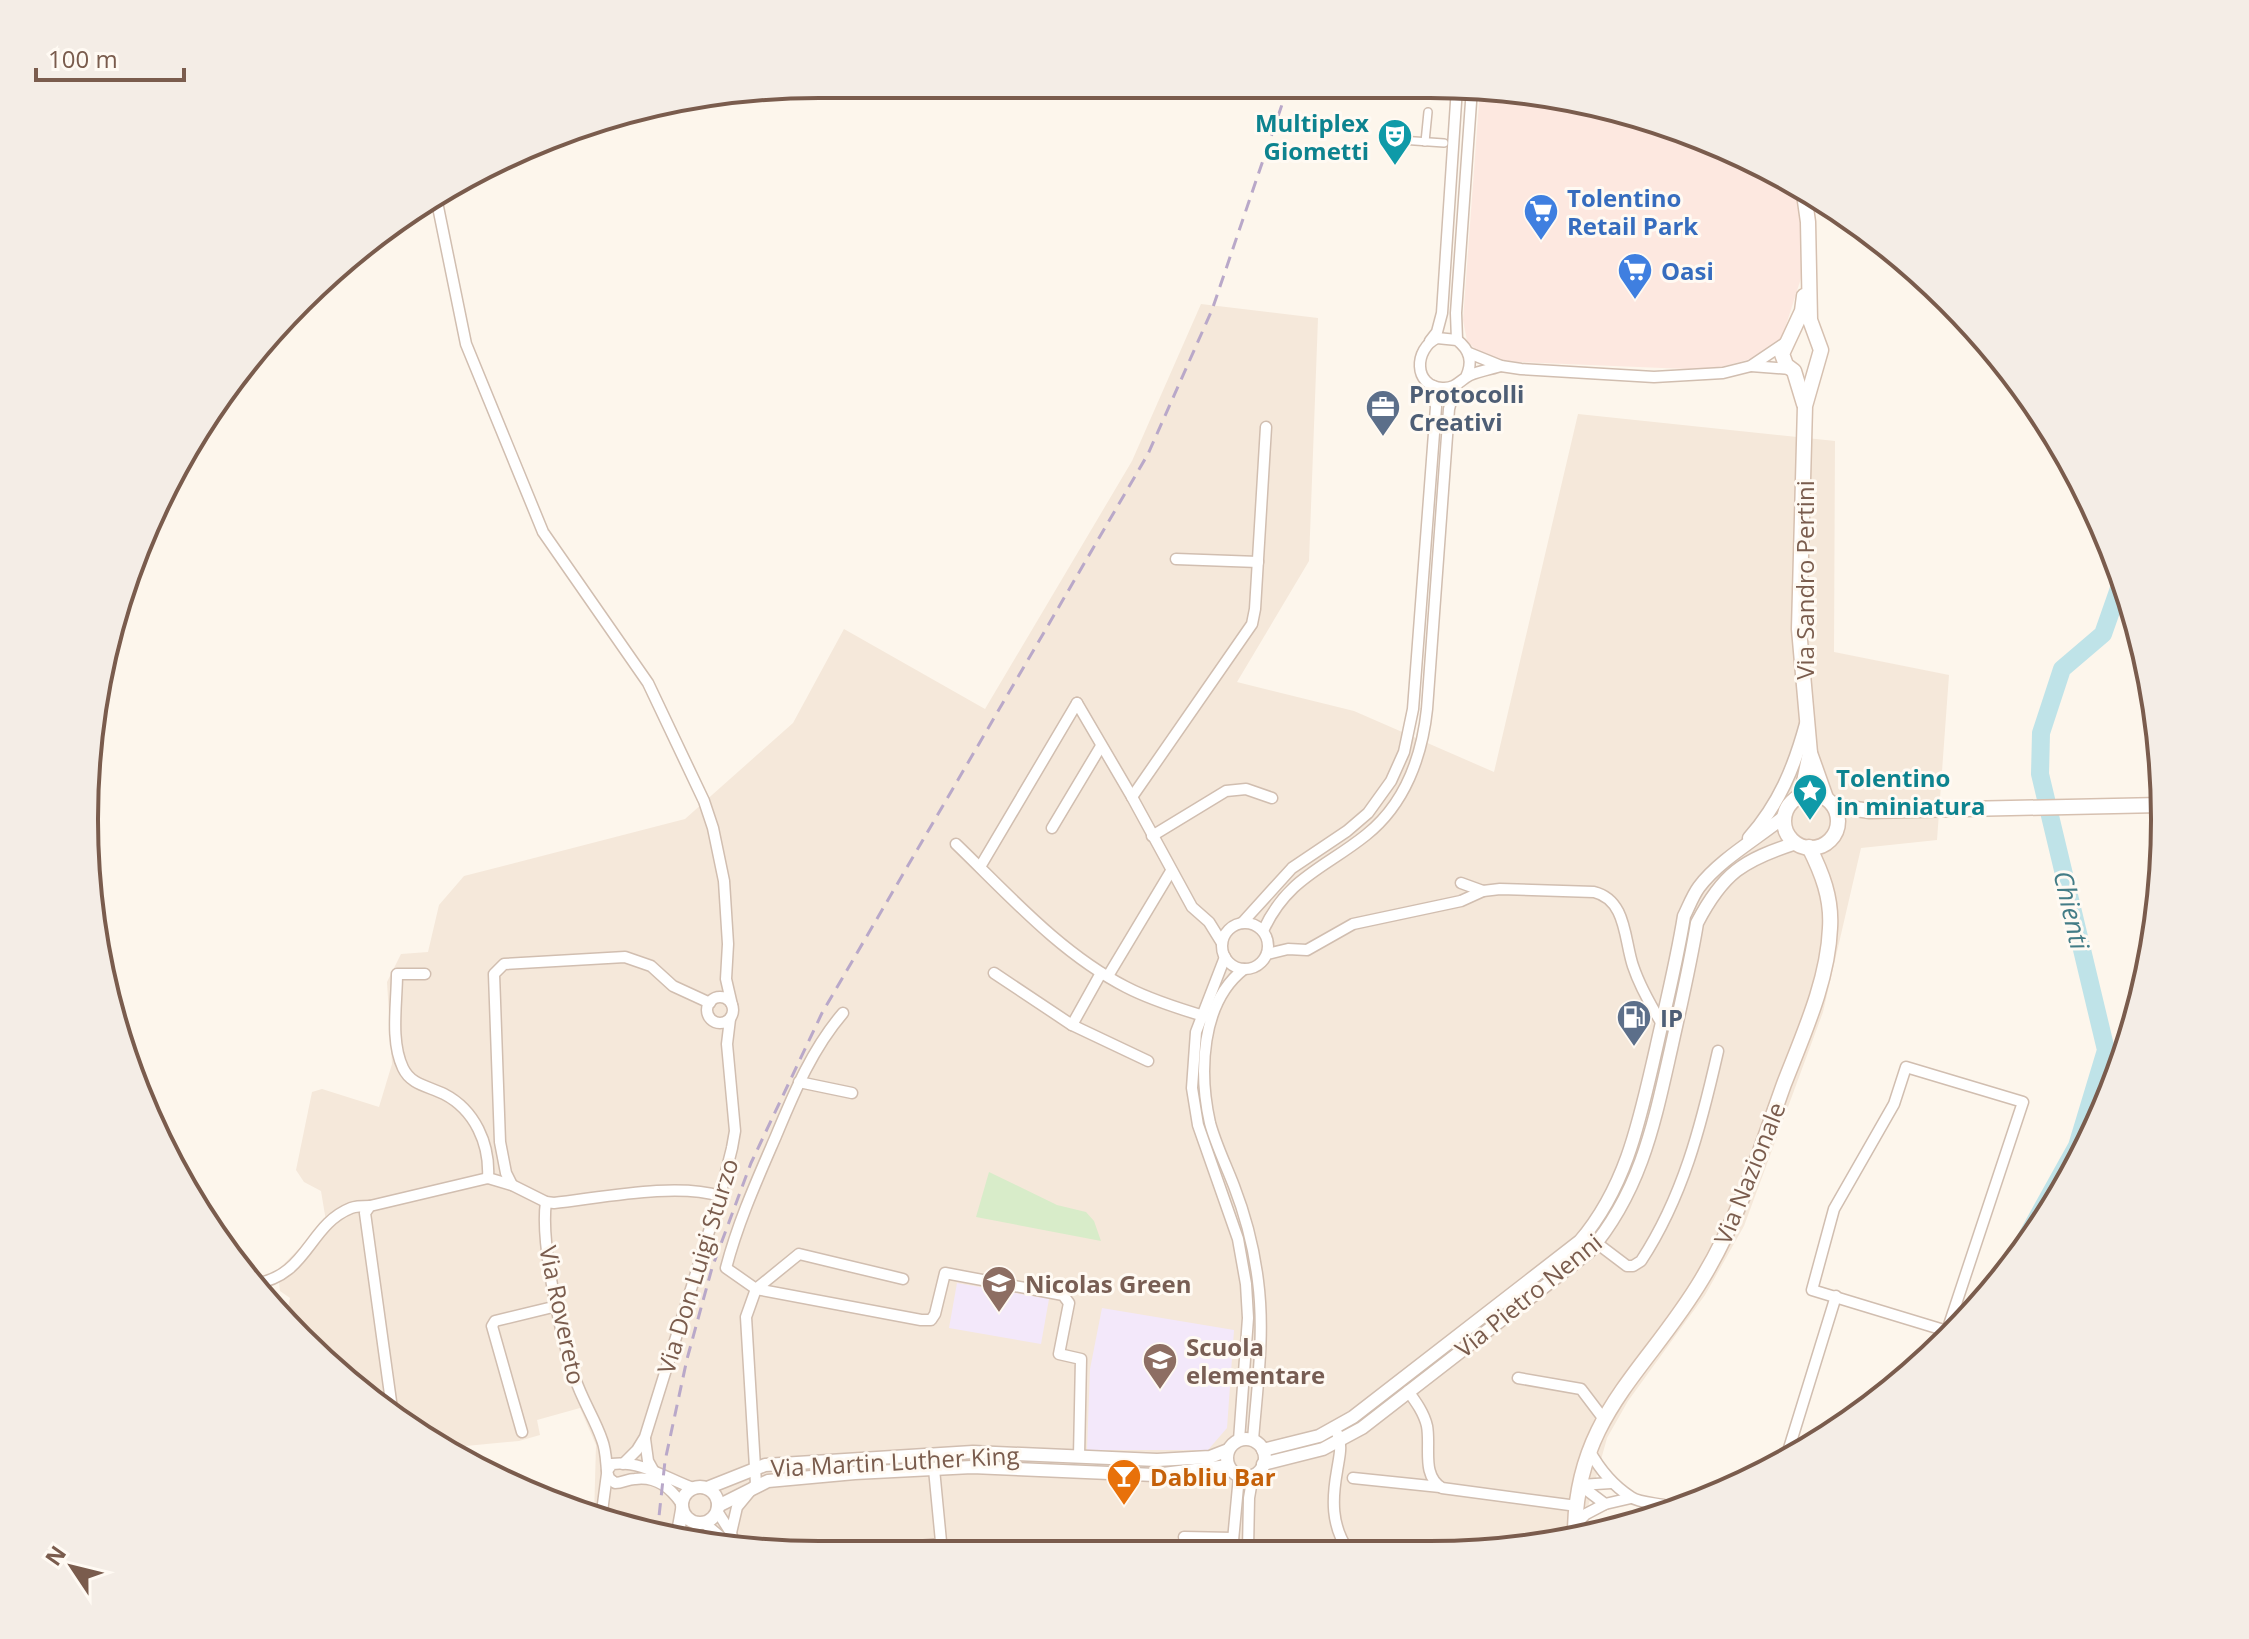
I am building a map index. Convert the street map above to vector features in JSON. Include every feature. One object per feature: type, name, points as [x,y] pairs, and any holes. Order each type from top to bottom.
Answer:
[{"type":"main road","name":"Via Sandro Pertini","points":[[1806,205],[1810,320],[1821,356],[1805,406],[1799,629],[1810,753],[1830,802]]},
{"type":"main road","name":"Via Sandro Pertini","points":[[1805,406],[1792,370],[1782,354],[1802,311],[1808,276]]},
{"type":"main road","points":[[1787,341],[1805,334],[1815,339]]},
{"type":"main road","points":[[1792,370],[1805,373],[1815,367]]},
{"type":"main road","name":"Via Sandro Pertini","points":[[1801,796],[1810,753]]},
{"type":"main road","points":[[1870,811],[1832,835],[1802,845],[1787,831],[1785,816],[1790,804],[1809,794],[1870,811],[2150,806]]},
{"type":"main road","points":[[1830,802],[1837,813],[1832,835]]},
{"type":"main road","name":"Via Nazionale","points":[[1823,876],[1832,835]]},
{"type":"main road","name":"Via Nazionale","points":[[1575,1526],[1580,1485],[1589,1450],[1603,1418],[1701,1281],[1735,1219],[1812,1008],[1827,953],[1830,911],[1823,876],[1802,845]]},
{"type":"street","points":[[1456,99],[1442,313],[1437,332],[1421,353],[1419,367],[1422,375],[1433,386],[1440,388],[1455,386],[1466,377],[1501,366]]},
{"type":"street","points":[[1457,340],[1456,313],[1471,100]]},
{"type":"street","points":[[1425,142],[1430,132],[1428,112]]},
{"type":"street","points":[[1386,139],[1444,143]]},
{"type":"street","name":"Via Don Luigi Sturzo","points":[[438,208],[466,344],[543,532],[648,683],[705,804],[724,881],[728,944],[726,979],[733,1012],[727,1044],[735,1131],[720,1196],[645,1437],[631,1458],[623,1464]]},
{"type":"street","points":[[1430,341],[1444,337],[1457,340],[1469,353],[1501,366],[1654,377],[1723,373],[1751,366],[1792,370]]},
{"type":"street","points":[[1751,366],[1787,341]]},
{"type":"street","points":[[1466,377],[1469,353]]},
{"type":"street","points":[[1222,943],[1227,931],[1238,924],[1292,868],[1368,813],[1391,781],[1404,752],[1414,691],[1436,407],[1433,386]]},
{"type":"street","points":[[1267,954],[1264,934],[1275,909],[1305,876],[1357,842],[1378,824],[1403,790],[1419,754],[1427,709],[1449,409],[1455,386]]},
{"type":"street","points":[[1132,797],[1252,624],[1266,427]]},
{"type":"street","points":[[1176,559],[1258,562]]},
{"type":"street","points":[[980,867],[1077,703],[1192,907],[1209,922],[1222,943],[1225,957],[1231,964],[1244,969]]},
{"type":"street","points":[[1734,855],[1773,809],[1784,790],[1807,721]]},
{"type":"street","points":[[1052,828],[1101,746]]},
{"type":"street","points":[[1152,836],[1226,791],[1246,789],[1272,798]]},
{"type":"street","name":"Via Pietro Nenni","points":[[1263,1450],[1319,1436],[1353,1417],[1586,1234],[1621,1178],[1637,1131],[1684,916],[1699,887],[1722,863],[1785,816]]},
{"type":"street","points":[[956,844],[1057,940],[1105,974],[1147,996],[1206,1017]]},
{"type":"street","name":"Via Pietro Nenni","points":[[1263,1464],[1323,1449],[1362,1428],[1589,1252],[1634,1183],[1652,1133],[1697,923],[1712,895],[1733,872],[1760,854],[1802,845]]},
{"type":"street","points":[[1072,1025],[1171,871]]},
{"type":"street","points":[[1461,883],[1483,891]]},
{"type":"street","points":[[1253,1440],[1259,1357],[1258,1283],[1251,1238],[1211,1124],[1204,1087],[1206,1017],[1230,982],[1244,969],[1257,965],[1267,954],[1288,949],[1307,950],[1353,924],[1461,901],[1483,891],[1556,890],[1604,894],[1613,901],[1623,923],[1633,966],[1646,998],[1662,1024],[1676,1027]]},
{"type":"street","points":[[1209,922],[1251,923],[1288,949]]},
{"type":"street","points":[[512,1185],[506,1173],[500,1142],[494,974],[504,964],[625,957],[651,966],[673,986],[712,1000],[727,999],[732,1005]]},
{"type":"street","points":[[1225,957],[1193,1063],[1192,1088],[1198,1125],[1238,1239],[1247,1295],[1246,1357],[1239,1440]]},
{"type":"street","points":[[1676,959],[1690,962]]},
{"type":"street","points":[[994,973],[1072,1025],[1148,1061]]},
{"type":"street","points":[[425,974],[397,974],[397,1042],[403,1069],[411,1080],[452,1099],[480,1130],[500,1142]]},
{"type":"street","name":"Via Don Luigi Sturzo","points":[[726,979],[712,1000],[708,1015],[717,1023],[727,1044]]},
{"type":"street","points":[[843,1013],[824,1035],[799,1082],[735,1232],[726,1268],[756,1289],[921,1320],[931,1320],[935,1314],[945,1273],[1063,1295],[1069,1303],[1059,1354],[1081,1359],[1079,1456]]},
{"type":"street","points":[[717,1023],[730,1019]]},
{"type":"street","points":[[1586,1234],[1627,1266],[1641,1261],[1673,1206],[1691,1158],[1718,1051]]},
{"type":"street","points":[[1941,1329],[1812,1290],[1834,1209],[1894,1104],[1906,1067],[2023,1102],[1952,1317]]},
{"type":"street","points":[[799,1082],[852,1093]]},
{"type":"street","points":[[480,1130],[489,1163],[488,1178]]},
{"type":"street","points":[[484,1145],[493,1148],[500,1142]]},
{"type":"street","points":[[265,1281],[295,1266],[317,1235],[351,1208],[488,1178],[512,1185],[546,1202],[649,1193],[694,1192],[720,1196]]},
{"type":"street","name":"Via Rovereto","points":[[546,1202],[544,1217],[557,1306],[573,1373],[603,1442],[607,1472]]},
{"type":"street","points":[[370,1206],[365,1213],[391,1399]]},
{"type":"street","points":[[731,1533],[737,1507],[756,1484],[746,1317],[756,1289],[799,1254],[903,1279]]},
{"type":"street","points":[[1790,1444],[1836,1296]]},
{"type":"street","points":[[522,1432],[492,1326],[495,1321],[557,1306]]},
{"type":"street","points":[[1246,1357],[1259,1357]]},
{"type":"street","points":[[1518,1378],[1581,1389],[1603,1418]]},
{"type":"street","points":[[1408,1391],[1426,1424],[1430,1475],[1442,1488]]},
{"type":"street","points":[[1334,1428],[1340,1441],[1333,1512],[1344,1541]]},
{"type":"street","points":[[645,1437],[648,1461],[653,1470]]},
{"type":"street","points":[[1248,1541],[1249,1498],[1253,1475],[1263,1464],[1263,1450],[1253,1440],[1239,1440],[1228,1450],[1228,1466],[1239,1476],[1253,1475]]},
{"type":"street","name":"Via Martin Luther King","points":[[707,1488],[765,1465],[946,1453],[1157,1460],[1210,1457],[1228,1450]]},
{"type":"street","points":[[1589,1450],[1611,1483],[1631,1498]]},
{"type":"street","name":"Via Martin Luther King","points":[[1038,1470],[1040,1455]]},
{"type":"street","points":[[602,1507],[607,1472],[612,1464],[653,1470],[693,1488],[707,1488],[715,1495],[717,1508],[731,1533]]},
{"type":"street","name":"Via Martin Luther King","points":[[717,1508],[756,1484],[855,1473],[972,1467],[1155,1475],[1228,1466]]},
{"type":"street","points":[[934,1469],[940,1541]]},
{"type":"street","points":[[607,1472],[611,1481],[621,1484],[640,1478],[657,1481],[667,1487],[688,1519],[701,1523],[715,1533]]},
{"type":"street","points":[[1233,1541],[1239,1476]]},
{"type":"street","points":[[1353,1478],[1577,1506]]},
{"type":"street","points":[[1580,1485],[1611,1483]]},
{"type":"street","points":[[605,1508],[621,1484]]},
{"type":"street","points":[[1580,1485],[1605,1504]]},
{"type":"street","points":[[679,1527],[685,1494],[693,1488]]},
{"type":"street","points":[[1578,1525],[1586,1514],[1605,1504],[1631,1498],[1658,1504]]},
{"type":"street","points":[[691,1529],[717,1508]]},
{"type":"street","points":[[1184,1537],[1233,1538]]},
{"type":"shaded area","points":[[1479,100],[1570,112],[1661,136],[1749,172],[1799,201],[1804,240],[1803,272],[1779,347],[1754,358],[1710,370],[1494,359],[1476,350],[1467,341],[1463,320]]},
{"type":"shaded area","points":[[1201,304],[1318,318],[1309,561],[1237,682],[1354,711],[1494,772],[1578,414],[1835,441],[1834,652],[1949,675],[1937,840],[1861,848],[1823,1012],[1744,1226],[1705,1295],[1628,1401],[1607,1438],[1583,1524],[1524,1535],[1430,1541],[820,1541],[725,1535],[679,1527],[594,1505],[596,1445],[580,1408],[537,1420],[540,1435],[519,1441],[463,1446],[380,1392],[344,1362],[288,1307],[290,1298],[280,1291],[278,1270],[326,1221],[321,1191],[304,1182],[296,1170],[312,1092],[322,1089],[379,1107],[392,1064],[387,982],[401,954],[428,952],[439,905],[464,876],[685,819],[793,723],[844,629],[985,709],[1132,461]]},
{"type":"shaded area","name":"Nicolas Green","points":[[957,1283],[1049,1299],[1041,1344],[949,1328]]},
{"type":"shaded area","name":"Scuola elementare","points":[[1102,1308],[1234,1330],[1227,1428],[1208,1450],[1087,1450],[1090,1369]]},
{"type":"green space","points":[[989,1172],[1057,1205],[1086,1212],[1094,1221],[1101,1241],[976,1217]]},
{"type":"waterway","name":"Chienti","points":[[2084,1124],[2106,1050],[2040,774],[2041,733],[2062,669],[2103,634],[2116,598]]},
{"type":"railway","points":[[658,1522],[665,1461],[687,1359],[712,1268],[751,1163],[822,1013],[1148,454],[1212,310],[1284,98]]},
{"type":"place","name":"Multiplex Giometti","points":[[1395,167]]},
{"type":"place","name":"Tolentino Retail Park","points":[[1541,242]]},
{"type":"place","name":"Oasi","points":[[1635,301]]},
{"type":"place","name":"Protocolli Creativi","points":[[1383,438]]},
{"type":"place","name":"Tolentino in miniatura","points":[[1810,822]]},
{"type":"place","name":"IP","points":[[1634,1048]]},
{"type":"place","name":"Nicolas Green","points":[[999,1314]]},
{"type":"place","name":"Scuola elementare","points":[[1160,1391]]},
{"type":"place","name":"Dabliu Bar","points":[[1124,1507]]}]
